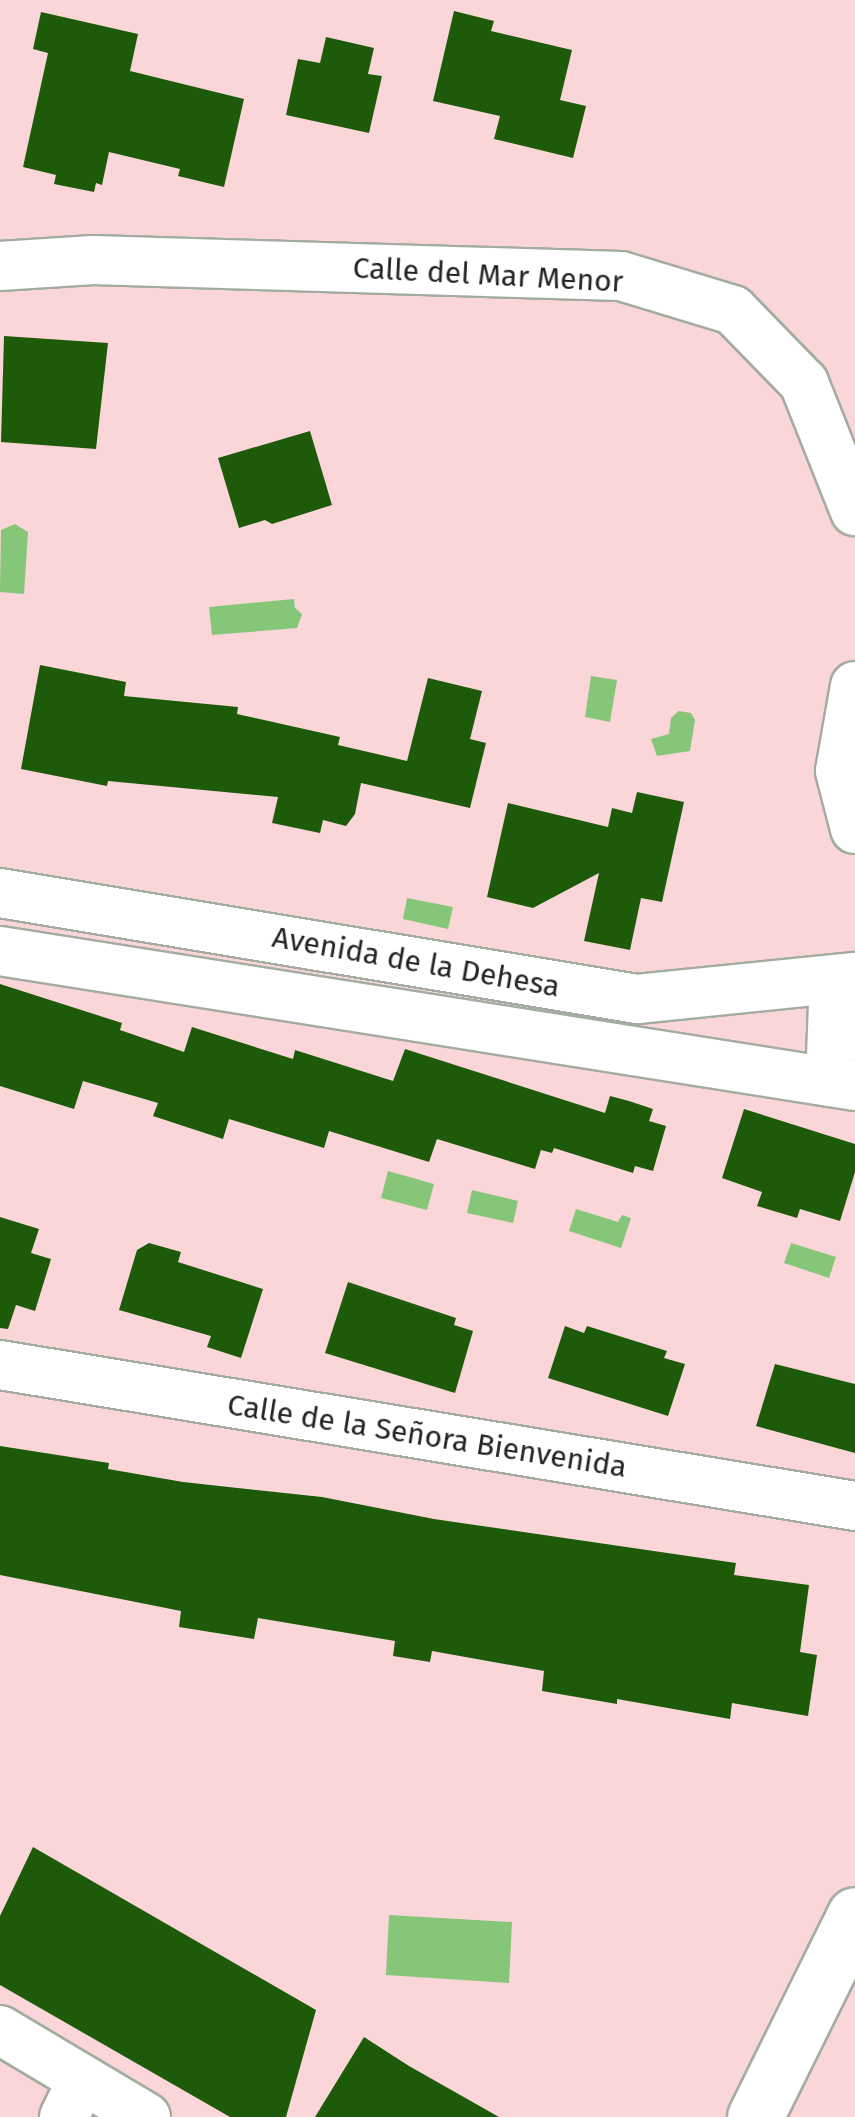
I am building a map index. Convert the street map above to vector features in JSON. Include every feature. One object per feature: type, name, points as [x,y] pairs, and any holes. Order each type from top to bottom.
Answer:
[{"type":"main road","points":[[754,2117],[855,1915]]},
{"type":"street","name":"Calle del Mar Menor","points":[[0,266],[93,260],[621,276],[733,310],[804,384],[855,510]]},
{"type":"street","points":[[855,686],[840,771],[855,829]]},
{"type":"street","name":"Avenida de la Dehesa","points":[[0,893],[637,999],[845,978],[842,1084],[0,950]]},
{"type":"street","name":"Calle de la Señora Bienvenida","points":[[0,1365],[855,1506]]},
{"type":"street","points":[[0,2030],[73,2099],[146,2117]]},
{"type":"shaded area","points":[[0,0],[855,0],[855,2117],[0,2117]]},
{"type":"shaded area","points":[[15,524],[28,532],[24,594],[0,592],[1,530]]},
{"type":"shaded area","points":[[294,599],[295,608],[302,614],[297,628],[212,635],[209,607]]},
{"type":"shaded area","points":[[591,676],[617,680],[610,722],[585,717]]},
{"type":"shaded area","points":[[679,711],[691,713],[695,720],[690,751],[657,756],[651,739],[669,734],[671,718]]},
{"type":"shaded area","points":[[407,898],[453,907],[448,929],[403,919]]},
{"type":"shaded area","points":[[388,1171],[434,1184],[427,1210],[381,1198]]},
{"type":"shaded area","points":[[472,1190],[518,1201],[513,1223],[467,1213]]},
{"type":"shaded area","points":[[576,1209],[618,1222],[622,1215],[631,1218],[621,1248],[569,1231]]},
{"type":"shaded area","points":[[791,1243],[836,1257],[829,1278],[784,1263]]},
{"type":"shaded area","points":[[389,1915],[512,1922],[509,1983],[386,1975]]},
{"type":"building","points":[[454,11],[494,21],[491,31],[572,50],[560,100],[586,106],[573,158],[494,139],[500,116],[433,101]]},
{"type":"building","points":[[41,12],[138,34],[130,71],[244,99],[224,187],[178,176],[180,169],[109,152],[102,185],[96,183],[94,192],[54,184],[56,175],[23,167],[48,53],[33,49]]},
{"type":"building","points":[[326,37],[374,48],[368,74],[382,76],[369,133],[286,115],[298,59],[320,63]]},
{"type":"building","points":[[4,336],[108,343],[96,449],[1,442]]},
{"type":"building","points":[[310,431],[332,505],[272,524],[265,520],[239,528],[218,458]]},
{"type":"building","points":[[40,665],[126,682],[124,696],[238,707],[237,714],[340,737],[338,745],[407,761],[428,678],[482,691],[470,739],[486,743],[470,808],[361,783],[355,814],[346,826],[323,820],[320,833],[272,823],[278,797],[108,781],[107,786],[21,769]]},
{"type":"building","points":[[637,792],[684,802],[662,902],[641,898],[630,950],[584,941],[599,873],[533,908],[487,897],[508,803],[608,827],[612,808],[632,813]]},
{"type":"building","points":[[0,984],[122,1023],[120,1030],[184,1052],[192,1027],[293,1059],[295,1050],[393,1081],[405,1049],[605,1113],[610,1096],[629,1101],[653,1109],[649,1121],[666,1126],[653,1171],[635,1166],[633,1173],[554,1148],[552,1153],[541,1150],[535,1169],[437,1139],[429,1162],[329,1131],[324,1148],[229,1119],[223,1139],[153,1116],[158,1103],[83,1081],[74,1109],[0,1086]]},
{"type":"building","points":[[744,1109],[855,1144],[855,1172],[840,1221],[800,1209],[797,1218],[757,1206],[762,1192],[722,1178]]},
{"type":"building","points":[[0,1217],[39,1229],[31,1253],[51,1259],[35,1311],[16,1305],[8,1329],[0,1328]]},
{"type":"building","points":[[149,1243],[181,1252],[178,1262],[263,1289],[241,1358],[207,1347],[211,1336],[119,1310],[137,1250]]},
{"type":"building","points":[[348,1282],[456,1318],[454,1325],[473,1331],[455,1393],[325,1353]]},
{"type":"building","points":[[565,1326],[584,1333],[587,1326],[667,1351],[664,1358],[685,1364],[668,1416],[548,1378]]},
{"type":"building","points":[[775,1364],[855,1384],[855,1453],[756,1426]]},
{"type":"building","points":[[0,1446],[109,1463],[108,1469],[183,1482],[322,1497],[434,1519],[736,1563],[734,1575],[809,1585],[800,1652],[817,1655],[808,1716],[732,1703],[730,1719],[617,1699],[617,1704],[542,1691],[544,1671],[432,1651],[430,1662],[393,1656],[395,1641],[258,1618],[254,1639],[179,1627],[181,1611],[0,1575]]},
{"type":"building","points":[[33,1847],[316,2010],[286,2117],[230,2117],[0,1985],[0,1916]]},
{"type":"building","points":[[364,2037],[409,2066],[499,2117],[315,2117]]}]
